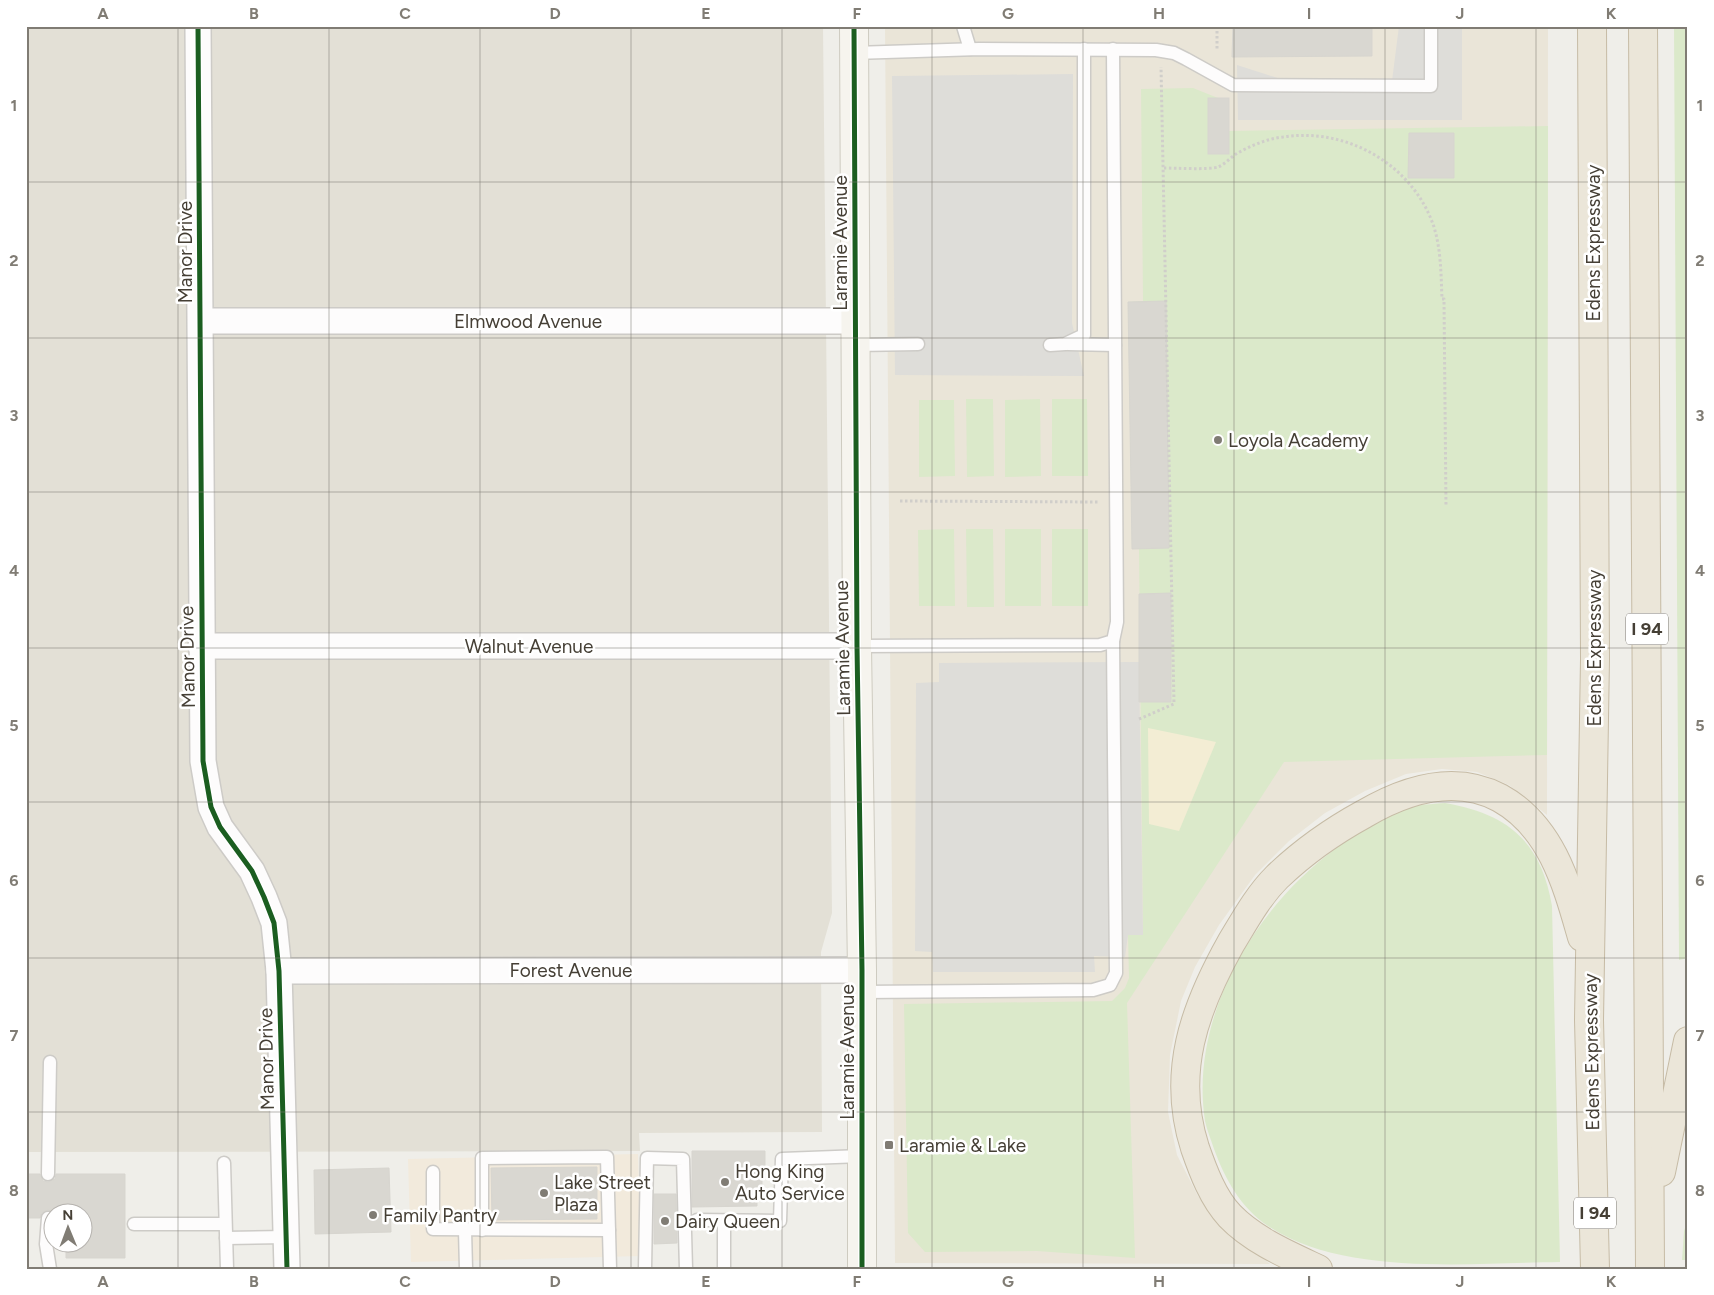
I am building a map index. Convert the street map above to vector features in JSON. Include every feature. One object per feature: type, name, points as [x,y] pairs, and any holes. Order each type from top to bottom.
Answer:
[{"type":"highway","name":"Edens Expressway","points":[[1592,26],[1595,659],[1589,961],[1595,1269]]},
{"type":"highway","name":"I 94","points":[[1643,26],[1650,1269]]},
{"type":"highway","points":[[1318,1269],[1287,1254],[1230,1216],[1212,1190],[1199,1160],[1190,1132],[1186,1096],[1188,1050],[1194,1023],[1210,982],[1254,904],[1276,878],[1305,853],[1341,827],[1382,804],[1412,792],[1446,785],[1473,789],[1500,798],[1527,819],[1549,845],[1565,878],[1589,961]]},
{"type":"highway","points":[[1650,1232],[1688,1041]]},
{"type":"street","name":"Manor Drive","points":[[198,26],[203,761],[206,785],[220,826],[252,871],[274,923],[279,971],[286,1269]]},
{"type":"street","name":"Laramie Avenue","points":[[854,26],[857,646],[862,981],[862,1269]]},
{"type":"street","name":"Elmwood Avenue","points":[[200,321],[856,333]]},
{"type":"street","name":"Walnut Avenue","points":[[201,646],[857,646]]},
{"type":"street","name":"Forest Avenue","points":[[279,971],[862,981]]},
{"type":"lane","points":[[963,26],[970,50]]},
{"type":"lane","points":[[854,53],[1084,49],[1161,51],[1186,59],[1233,85],[1431,86],[1431,26]]},
{"type":"lane","points":[[1066,344],[1084,335],[1085,327],[1084,49]]},
{"type":"lane","points":[[862,981],[1093,990],[1110,985],[1116,973],[1113,640],[1117,622],[1113,49]]},
{"type":"lane","points":[[856,333],[918,344]]},
{"type":"lane","points":[[1050,345],[1066,344],[1115,348]]},
{"type":"lane","points":[[857,646],[1100,645],[1113,640]]},
{"type":"lane","points":[[48,1174],[50,1062]]},
{"type":"lane","points":[[697,1220],[780,1221],[782,1159],[862,1156]]},
{"type":"lane","points":[[482,1230],[482,1158],[607,1157],[610,1269]]},
{"type":"lane","points":[[644,1269],[647,1158],[656,1158],[683,1159],[686,1269]]},
{"type":"lane","points":[[224,1163],[227,1269]]},
{"type":"lane","points":[[433,1172],[433,1229],[609,1230]]},
{"type":"lane","points":[[724,1221],[724,1269]]},
{"type":"lane","points":[[134,1224],[225,1224]]},
{"type":"lane","points":[[465,1230],[466,1269]]},
{"type":"lane","points":[[226,1238],[286,1237]]},
{"type":"lane","points":[[47,1252],[50,1269]]},
{"type":"path","points":[[1217,26],[1217,51]]},
{"type":"path","points":[[1139,719],[1174,704],[1161,51]]},
{"type":"path","points":[[1164,168],[1217,167],[1258,143],[1282,137],[1306,135],[1350,143],[1366,150],[1395,168],[1408,181],[1427,211],[1440,256],[1442,299],[1444,299],[1446,507]]},
{"type":"path","points":[[900,501],[1106,502]]},
{"type":"shaded area","points":[[26,26],[823,26],[832,913],[821,952],[822,1132],[639,1133],[640,1151],[26,1152]]},
{"type":"shaded area","name":"Loyola Academy","points":[[885,26],[1548,26],[1547,815],[1509,785],[1477,772],[1442,769],[1406,774],[1365,791],[1325,813],[1289,841],[1255,875],[1219,925],[1195,967],[1181,1001],[1170,1055],[1168,1112],[1177,1155],[1198,1196],[1221,1224],[1270,1264],[895,1263]]},
{"type":"shaded area","points":[[1399,26],[1462,26],[1462,120],[1238,120],[1237,65],[1290,82],[1392,81]]},
{"type":"shaded area","points":[[1073,74],[1072,323],[1084,376],[895,375],[892,76]]},
{"type":"shaded area","points":[[1139,662],[1143,935],[1128,935],[1125,957],[1094,956],[1095,972],[933,972],[932,952],[915,951],[916,683],[939,682],[939,663]]},
{"type":"shaded area","name":"Lake Street Plaza","points":[[638,1154],[641,1256],[411,1262],[408,1159]]},
{"type":"green space","points":[[1674,26],[1688,26],[1688,958],[1679,960]]},
{"type":"green space","points":[[1193,88],[1218,98],[1229,98],[1229,131],[1548,126],[1547,755],[1284,762],[1127,1003],[1135,1258],[1037,1251],[925,1252],[908,1233],[904,1004],[1112,1001],[1125,988],[1129,978],[1128,935],[1143,935],[1139,549],[1132,548],[1128,302],[1143,301],[1141,89]]},
{"type":"green space","points":[[966,399],[993,399],[994,476],[967,477]]},
{"type":"green space","points":[[1040,399],[1041,476],[1005,477],[1005,400]]},
{"type":"green space","points":[[1052,399],[1087,399],[1088,476],[1052,476]]},
{"type":"green space","points":[[919,400],[954,400],[955,476],[919,477]]},
{"type":"green space","points":[[954,529],[955,606],[919,606],[918,530]]},
{"type":"green space","points":[[966,529],[993,529],[994,607],[967,607]]},
{"type":"green space","points":[[1005,529],[1041,529],[1041,606],[1005,606]]},
{"type":"green space","points":[[1052,529],[1088,529],[1088,606],[1052,606]]},
{"type":"green space","points":[[1445,803],[1468,808],[1487,815],[1504,824],[1518,835],[1530,848],[1540,864],[1547,884],[1552,906],[1560,1262],[1410,1264],[1371,1260],[1333,1253],[1299,1242],[1258,1219],[1242,1202],[1223,1171],[1205,1121],[1203,1082],[1207,1043],[1218,1005],[1234,968],[1254,934],[1279,902],[1306,873],[1335,849],[1373,823],[1394,813],[1419,805]]},
{"type":"green space","points":[[1688,1219],[1688,1260],[1682,1260],[1684,1231]]},
{"type":"sand","points":[[1148,728],[1216,742],[1179,831],[1149,824]]},
{"type":"building","points":[[1233,26],[1372,26],[1372,56],[1232,57]]},
{"type":"building","points":[[1208,98],[1229,98],[1229,154],[1208,154]]},
{"type":"building","points":[[1409,133],[1454,133],[1454,178],[1408,178]]},
{"type":"building","points":[[1166,301],[1169,548],[1132,549],[1128,302]]},
{"type":"building","points":[[1171,593],[1171,702],[1139,702],[1139,594]]},
{"type":"building","name":"Hong King Auto Service","points":[[692,1151],[765,1151],[765,1178],[762,1178],[762,1186],[757,1186],[757,1206],[692,1207]]},
{"type":"building","name":"Lake Street Plaza","points":[[597,1167],[597,1219],[492,1220],[491,1168]]},
{"type":"building","points":[[389,1168],[391,1232],[315,1234],[314,1170]]},
{"type":"building","points":[[26,1174],[40,1174],[43,1181],[48,1182],[55,1179],[56,1174],[125,1174],[125,1258],[66,1258],[66,1252],[92,1252],[92,1202],[42,1202],[40,1218],[26,1218]]},
{"type":"building","name":"Dairy Queen","points":[[654,1194],[676,1194],[677,1243],[654,1244]]},
{"type":"cycle path","points":[[198,26],[203,761],[211,807],[220,827],[252,871],[274,923],[279,971],[287,1269]]},
{"type":"cycle path","points":[[854,26],[857,646],[862,970],[862,1269]]},
{"type":"place","name":"Loyola Academy","points":[[1218,440]]},
{"type":"place","name":"Laramie & Lake","points":[[889,1145]]},
{"type":"place","name":"Hong King Auto Service","points":[[725,1182]]},
{"type":"place","name":"Lake Street Plaza","points":[[544,1193]]},
{"type":"place","name":"Family Pantry","points":[[373,1215]]},
{"type":"place","name":"Dairy Queen","points":[[665,1221]]}]
